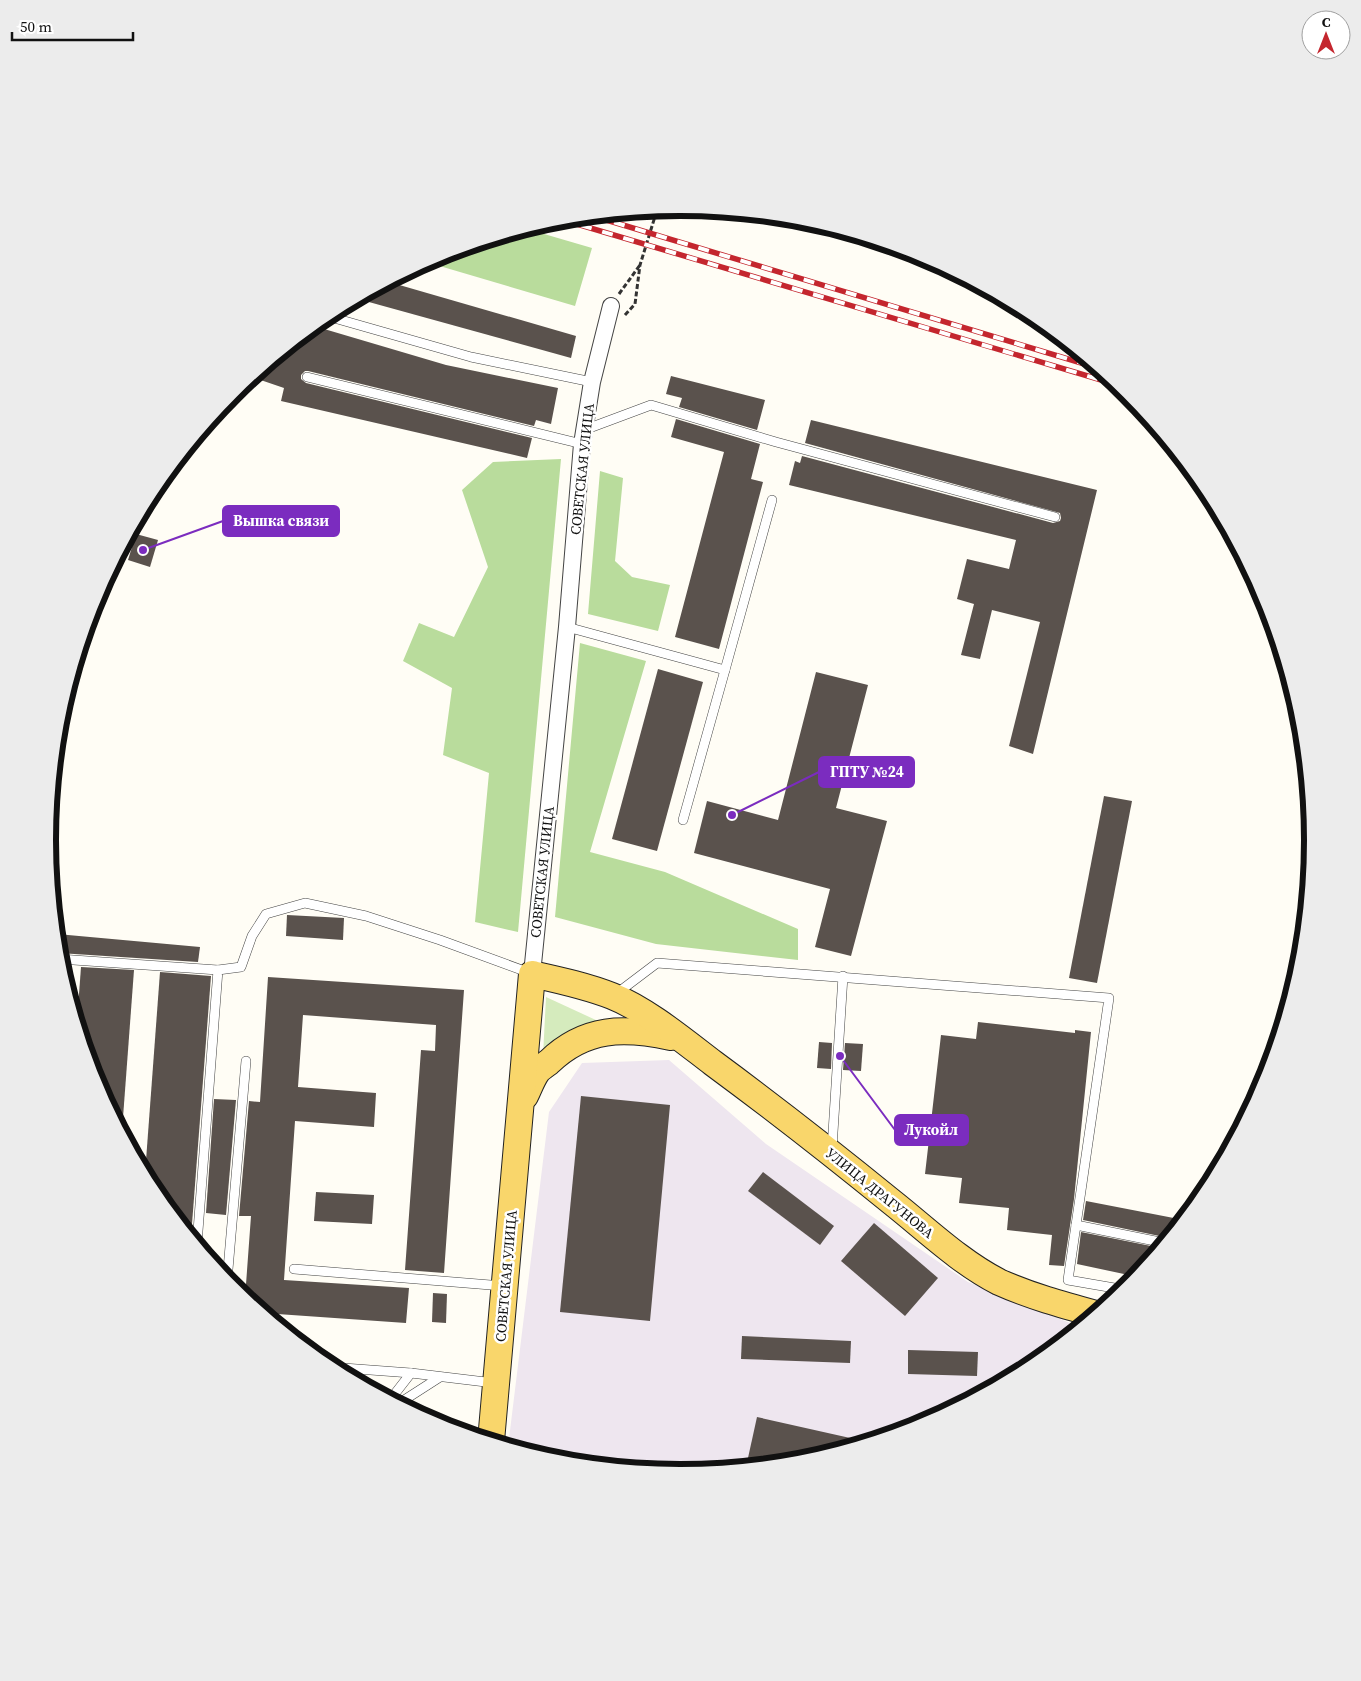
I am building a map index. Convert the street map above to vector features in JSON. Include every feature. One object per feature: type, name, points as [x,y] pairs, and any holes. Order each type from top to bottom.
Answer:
[{"type":"main road","name":"УЛИЦА ДРАГУНОВА","points":[[532,974],[573,983],[613,996],[640,1011],[681,1039],[831,1154],[965,1261],[998,1281],[1036,1297],[1089,1312]]},
{"type":"main road","name":"СОВЕТСКАЯ УЛИЦА","points":[[491,1435],[532,974]]},
{"type":"main road","points":[[521,1102],[537,1072],[558,1053],[583,1038],[616,1030],[645,1031],[681,1039]]},
{"type":"street","name":"СОВЕТСКАЯ УЛИЦА","points":[[532,974],[567,628],[583,437],[592,382],[611,306]]},
{"type":"lane","points":[[337,319],[471,357],[592,382]]},
{"type":"lane","points":[[307,377],[583,437],[651,405],[776,442],[1055,517]]},
{"type":"lane","points":[[683,820],[772,500]]},
{"type":"lane","points":[[567,628],[725,670]]},
{"type":"lane","points":[[68,960],[218,970],[241,967],[252,936],[266,914],[305,903],[366,916],[440,940],[532,974]]},
{"type":"lane","points":[[613,996],[657,963],[1109,998],[1068,1280],[1115,1288]]},
{"type":"lane","points":[[198,1236],[218,970]]},
{"type":"lane","points":[[831,1154],[843,976]]},
{"type":"lane","points":[[228,1270],[246,1061]]},
{"type":"lane","points":[[1076,1225],[1159,1242]]},
{"type":"lane","points":[[294,1269],[505,1286]]},
{"type":"lane","points":[[347,1368],[411,1373],[496,1383]]},
{"type":"lane","points":[[394,1395],[411,1373]]},
{"type":"lane","points":[[404,1400],[440,1377]]},
{"type":"path","points":[[624,317],[635,304],[640,264],[655,217]]},
{"type":"path","points":[[611,306],[640,264]]},
{"type":"shaded area","points":[[669,1060],[766,1144],[968,1282],[1074,1325],[1027,1360],[957,1400],[881,1432],[802,1453],[762,1459],[680,1465],[599,1459],[559,1453],[509,1440],[549,1112],[582,1063]]},
{"type":"green space","points":[[540,233],[592,248],[575,306],[438,266],[480,249]]},
{"type":"green space","points":[[561,459],[518,932],[475,922],[489,773],[443,755],[452,688],[403,661],[419,623],[454,637],[488,567],[462,490],[493,462]]},
{"type":"green space","points":[[600,471],[623,478],[615,561],[632,577],[670,585],[658,631],[588,614]]},
{"type":"green space","points":[[580,643],[646,661],[590,852],[665,872],[798,929],[798,960],[656,944],[555,917]]},
{"type":"green space","points":[[546,997],[611,1027],[543,1056]]},
{"type":"building","points":[[397,284],[576,336],[571,358],[366,301]]},
{"type":"building","points":[[323,329],[446,365],[558,388],[551,424],[536,420],[534,426],[308,371],[301,375],[301,379],[306,383],[532,438],[527,458],[281,401],[284,388],[260,380],[300,345]]},
{"type":"building","points":[[671,376],[765,400],[757,430],[679,407],[682,398],[666,394]]},
{"type":"building","points":[[676,419],[760,444],[751,479],[763,482],[719,649],[675,637],[724,452],[671,437]]},
{"type":"building","points":[[811,420],[1097,490],[1033,754],[1009,746],[1040,622],[992,610],[980,659],[961,655],[974,604],[957,599],[967,559],[1009,569],[1016,540],[789,485],[795,461],[800,463],[802,456],[1053,523],[1060,521],[1060,513],[805,443]]},
{"type":"building","points":[[137,534],[158,540],[150,567],[128,560]]},
{"type":"building","points":[[658,669],[703,682],[657,851],[612,839]]},
{"type":"building","points":[[816,672],[868,685],[836,808],[887,821],[851,956],[815,947],[830,889],[694,853],[707,801],[778,820]]},
{"type":"building","points":[[1104,796],[1132,801],[1097,983],[1069,978]]},
{"type":"building","points":[[287,915],[344,918],[343,940],[286,936]]},
{"type":"building","points":[[64,935],[200,947],[198,962],[67,954]]},
{"type":"building","points":[[81,967],[134,970],[123,1120],[89,1041],[78,1003]]},
{"type":"building","points":[[160,972],[211,976],[192,1229],[146,1162]]},
{"type":"building","points":[[268,977],[464,990],[444,1273],[405,1270],[421,1050],[435,1051],[436,1025],[303,1015],[298,1087],[376,1093],[374,1127],[295,1121],[284,1280],[409,1288],[406,1323],[273,1314],[246,1288],[251,1216],[239,1216],[249,1101],[260,1102]]},
{"type":"building","points":[[978,1022],[1075,1033],[1075,1030],[1091,1032],[1074,1199],[1064,1266],[1049,1265],[1052,1235],[1007,1230],[1009,1208],[959,1203],[962,1178],[925,1174],[941,1035],[976,1039]]},
{"type":"building","points":[[819,1042],[832,1043],[831,1069],[817,1068]]},
{"type":"building","points":[[845,1043],[863,1044],[861,1071],[843,1070]]},
{"type":"building","points":[[581,1096],[670,1105],[650,1321],[560,1312]]},
{"type":"building","points":[[214,1099],[236,1100],[226,1215],[206,1213]]},
{"type":"building","points":[[763,1172],[834,1226],[820,1245],[748,1191]]},
{"type":"building","points":[[316,1192],[374,1195],[372,1224],[314,1221]]},
{"type":"building","points":[[1086,1201],[1178,1219],[1163,1237],[1083,1220]]},
{"type":"building","points":[[874,1223],[938,1278],[905,1316],[841,1261]]},
{"type":"building","points":[[1081,1232],[1154,1247],[1129,1275],[1077,1264]]},
{"type":"building","points":[[433,1293],[447,1294],[446,1323],[432,1322]]},
{"type":"building","points":[[742,1336],[851,1341],[850,1363],[741,1359]]},
{"type":"building","points":[[908,1350],[978,1352],[977,1376],[908,1374]]},
{"type":"building","points":[[757,1417],[856,1439],[802,1453],[747,1460]]},
{"type":"railway","points":[[610,221],[1083,364]]},
{"type":"railway","points":[[580,225],[1102,380]]},
{"type":"place","name":"Вышка связи","points":[[143,550]]},
{"type":"place","name":"ГПТУ №24","points":[[732,815]]},
{"type":"place","name":"Лукойл","points":[[840,1056]]}]
